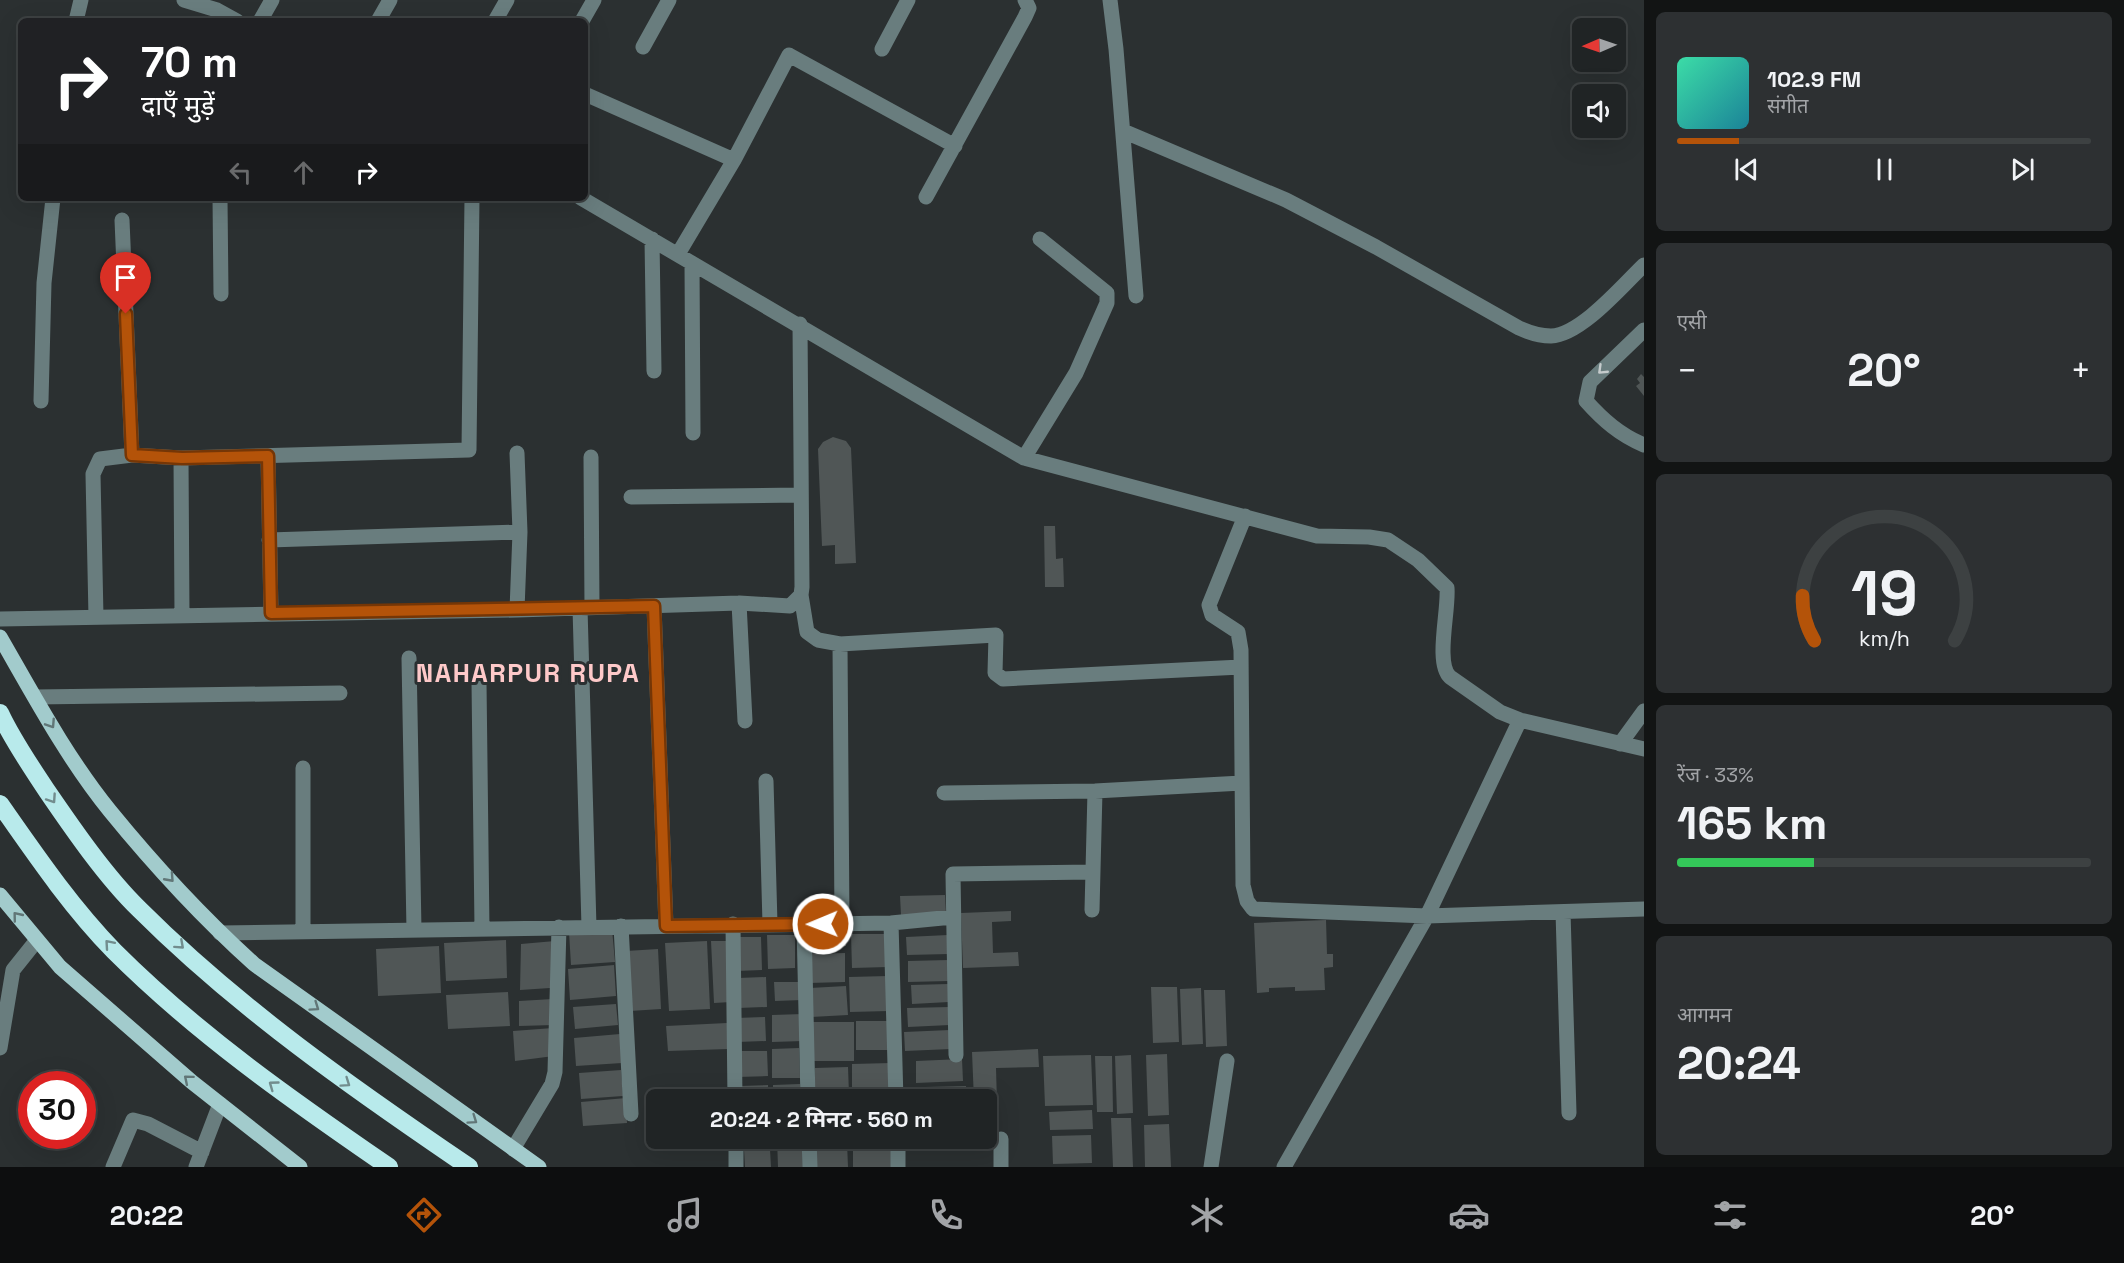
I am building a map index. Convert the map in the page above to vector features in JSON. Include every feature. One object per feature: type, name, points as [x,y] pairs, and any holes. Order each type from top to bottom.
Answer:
[{"type":"highway","points":[[0,713],[10,736],[69,823],[138,908],[242,1001],[341,1080],[469,1167]]},
{"type":"highway","points":[[0,804],[43,866],[114,950],[213,1041],[389,1167]]},
{"type":"main road","points":[[0,637],[34,698],[110,810],[220,933],[254,964],[539,1167]]},
{"type":"main road","points":[[0,895],[60,968],[220,1104],[300,1167]]},
{"type":"street","points":[[77,18],[81,0]]},
{"type":"street","points":[[184,0],[217,16]]},
{"type":"street","points":[[262,18],[272,0]]},
{"type":"street","points":[[380,18],[390,0]]},
{"type":"street","points":[[497,18],[507,0]]},
{"type":"street","points":[[584,18],[594,0]]},
{"type":"street","points":[[643,47],[669,0]]},
{"type":"street","points":[[882,49],[908,0]]},
{"type":"street","points":[[926,197],[1025,17],[1029,8],[1025,0]]},
{"type":"street","points":[[1110,0],[1136,296]]},
{"type":"street","points":[[678,254],[734,160],[789,55],[955,146]]},
{"type":"street","points":[[588,95],[734,160]]},
{"type":"street","points":[[1123,131],[1287,200],[1535,335],[1554,336],[1584,321],[1644,265]]},
{"type":"street","points":[[41,401],[44,283],[52,201]]},
{"type":"street","points":[[220,201],[221,294]]},
{"type":"street","points":[[96,617],[93,474],[100,459],[132,455],[182,458],[469,450],[472,201]]},
{"type":"street","points":[[586,201],[800,324],[1024,458],[1317,536],[1369,537],[1388,540],[1418,560],[1447,588],[1448,614],[1442,660],[1445,673],[1500,712],[1520,720],[1644,750]]},
{"type":"street","points":[[122,220],[132,455]]},
{"type":"street","points":[[652,239],[654,371]]},
{"type":"street","points":[[1024,458],[1076,373],[1107,303],[1107,293],[1040,239]]},
{"type":"street","points":[[692,263],[693,433]]},
{"type":"street","points":[[800,324],[801,596],[807,632],[818,640],[840,644],[996,635],[995,672],[1003,679],[1241,667]]},
{"type":"street","points":[[1644,330],[1590,382],[1586,401],[1604,421],[1631,440],[1644,445]]},
{"type":"street","points":[[517,453],[520,532],[517,610]]},
{"type":"street","points":[[268,456],[271,613]]},
{"type":"street","points":[[589,927],[586,608],[591,457]]},
{"type":"street","points":[[182,458],[182,615]]},
{"type":"street","points":[[631,497],[800,495]]},
{"type":"street","points":[[1245,516],[1209,605],[1212,615],[1238,632],[1241,667],[1243,885],[1246,901],[1253,909],[1427,916],[1644,909]]},
{"type":"street","points":[[269,540],[520,532]]},
{"type":"street","points":[[0,619],[517,610],[739,603],[790,606],[801,596]]},
{"type":"street","points":[[739,603],[745,721]]},
{"type":"street","points":[[654,606],[666,926]]},
{"type":"street","points":[[840,644],[842,923]]},
{"type":"street","points":[[409,658],[414,930]]},
{"type":"street","points":[[479,682],[482,929]]},
{"type":"street","points":[[34,698],[340,693]]},
{"type":"street","points":[[1620,744],[1644,711]]},
{"type":"street","points":[[1284,1167],[1427,916],[1520,720]]},
{"type":"street","points":[[303,768],[303,932]]},
{"type":"street","points":[[766,781],[770,924]]},
{"type":"street","points":[[944,793],[1095,791],[1242,783]]},
{"type":"street","points":[[1092,910],[1095,791]]},
{"type":"street","points":[[956,1055],[953,874],[1093,872]]},
{"type":"street","points":[[1563,912],[1569,1113]]},
{"type":"street","points":[[220,933],[891,923],[953,917]]},
{"type":"street","points":[[891,923],[896,1089]]},
{"type":"street","points":[[733,924],[735,1089]]},
{"type":"street","points":[[804,924],[808,1089]]},
{"type":"street","points":[[621,926],[631,1114]]},
{"type":"street","points":[[513,1149],[552,1084],[555,1072],[559,927]]},
{"type":"street","points":[[0,1048],[7,968],[37,940]]},
{"type":"street","points":[[1211,1167],[1227,1061]]},
{"type":"street","points":[[196,1167],[220,1104]]},
{"type":"street","points":[[113,1167],[133,1120],[148,1124],[201,1152]]},
{"type":"street","points":[[1001,1139],[1001,1167]]},
{"type":"street","points":[[736,1149],[736,1167]]},
{"type":"street","points":[[809,1149],[810,1167]]},
{"type":"street","points":[[897,1149],[898,1167]]},
{"type":"building","points":[[1641,374],[1644,377],[1644,396],[1636,386],[1640,383],[1637,379]]},
{"type":"building","points":[[833,437],[846,441],[851,448],[856,563],[835,564],[835,545],[822,546],[818,449],[823,442]]},
{"type":"building","points":[[1044,526],[1055,526],[1056,559],[1063,558],[1064,587],[1045,587]]},
{"type":"building","points":[[945,895],[946,914],[901,915],[900,896]]},
{"type":"building","points":[[1011,911],[1011,921],[992,922],[993,953],[1018,952],[1019,966],[963,968],[961,913]]},
{"type":"building","points":[[1326,920],[1327,954],[1333,954],[1333,967],[1324,968],[1325,990],[1295,991],[1295,987],[1269,988],[1269,992],[1257,993],[1254,923]]},
{"type":"building","points":[[612,929],[615,962],[571,965],[569,932]]},
{"type":"building","points":[[846,929],[846,946],[809,947],[809,930]]},
{"type":"building","points":[[851,934],[887,934],[888,967],[852,968]]},
{"type":"building","points":[[767,935],[795,935],[795,968],[768,969]]},
{"type":"building","points":[[948,935],[949,954],[907,955],[906,937]]},
{"type":"building","points":[[735,937],[761,937],[762,970],[736,971]]},
{"type":"building","points":[[506,940],[507,978],[446,981],[444,943]]},
{"type":"building","points":[[555,941],[550,988],[520,990],[521,944]]},
{"type":"building","points":[[707,941],[710,1009],[669,1011],[665,943]]},
{"type":"building","points":[[711,941],[729,941],[731,1002],[714,1003]]},
{"type":"building","points":[[439,946],[441,993],[378,996],[376,949]]},
{"type":"building","points":[[658,949],[661,1009],[630,1011],[626,951]]},
{"type":"building","points":[[845,953],[845,982],[809,983],[809,954]]},
{"type":"building","points":[[949,960],[949,981],[908,982],[908,961]]},
{"type":"building","points":[[614,965],[616,996],[570,1000],[568,969]]},
{"type":"building","points":[[888,976],[889,1011],[850,1012],[849,977]]},
{"type":"building","points":[[766,977],[767,1007],[738,1008],[738,978]]},
{"type":"building","points":[[774,982],[801,982],[802,1000],[775,1001]]},
{"type":"building","points":[[948,984],[949,1002],[912,1004],[911,985]]},
{"type":"building","points":[[846,986],[848,1015],[811,1017],[810,988]]},
{"type":"building","points":[[1151,987],[1177,987],[1179,1042],[1153,1043]]},
{"type":"building","points":[[1201,988],[1203,1044],[1182,1045],[1180,989]]},
{"type":"building","points":[[1204,990],[1225,990],[1227,1046],[1206,1047]]},
{"type":"building","points":[[508,992],[510,1026],[448,1029],[446,995]]},
{"type":"building","points":[[553,999],[554,1025],[519,1026],[519,1001]]},
{"type":"building","points":[[616,1004],[618,1025],[575,1029],[573,1007]]},
{"type":"building","points":[[950,1007],[950,1025],[908,1027],[907,1008]]},
{"type":"building","points":[[803,1014],[803,1041],[772,1042],[772,1015]]},
{"type":"building","points":[[765,1017],[766,1041],[737,1042],[736,1018]]},
{"type":"building","points":[[856,1021],[890,1021],[890,1050],[856,1050]]},
{"type":"building","points":[[811,1022],[854,1022],[854,1061],[811,1061]]},
{"type":"building","points":[[727,1023],[728,1049],[668,1051],[666,1026]]},
{"type":"building","points":[[553,1028],[554,1056],[515,1061],[513,1031]]},
{"type":"building","points":[[950,1030],[951,1049],[905,1051],[904,1032]]},
{"type":"building","points":[[620,1034],[622,1063],[576,1066],[574,1038]]},
{"type":"building","points":[[799,1048],[800,1078],[772,1078],[772,1049]]},
{"type":"building","points":[[1038,1049],[1039,1067],[996,1068],[997,1089],[974,1089],[972,1052]]},
{"type":"building","points":[[737,1051],[767,1051],[768,1076],[737,1077]]},
{"type":"building","points":[[1167,1054],[1169,1115],[1148,1116],[1146,1055]]},
{"type":"building","points":[[1091,1055],[1093,1105],[1045,1106],[1043,1056]]},
{"type":"building","points":[[1131,1055],[1133,1113],[1117,1114],[1115,1056]]},
{"type":"building","points":[[1095,1056],[1112,1056],[1113,1112],[1097,1112]]},
{"type":"building","points":[[962,1059],[963,1081],[916,1083],[916,1061]]},
{"type":"building","points":[[891,1063],[892,1089],[852,1089],[852,1064]]},
{"type":"building","points":[[848,1067],[849,1089],[815,1089],[815,1068]]},
{"type":"building","points":[[621,1070],[623,1096],[581,1099],[579,1073]]},
{"type":"building","points":[[800,1084],[800,1089],[773,1089],[773,1085]]},
{"type":"building","points":[[768,1085],[768,1089],[740,1089],[740,1086]]},
{"type":"building","points":[[966,1086],[966,1089],[925,1089],[925,1087]]},
{"type":"building","points":[[626,1098],[627,1123],[583,1126],[581,1102]]},
{"type":"building","points":[[1092,1110],[1093,1129],[1050,1130],[1049,1112]]},
{"type":"building","points":[[1111,1118],[1131,1118],[1133,1167],[1113,1167]]},
{"type":"building","points":[[1169,1124],[1171,1167],[1145,1167],[1144,1125]]},
{"type":"building","points":[[1091,1135],[1092,1163],[1053,1164],[1052,1136]]},
{"type":"building","points":[[744,1149],[770,1149],[771,1167],[745,1167]]},
{"type":"building","points":[[777,1149],[802,1149],[803,1167],[778,1167]]},
{"type":"building","points":[[816,1149],[847,1149],[848,1167],[816,1167]]},
{"type":"building","points":[[853,1149],[894,1149],[895,1167],[853,1167]]},
{"type":"district","name":"NAHARPUR RUPA","points":[[528,673]]},
{"type":"route","points":[[126,314],[132,455],[182,458],[268,456],[271,613],[654,606],[666,926],[823,924]]}]
